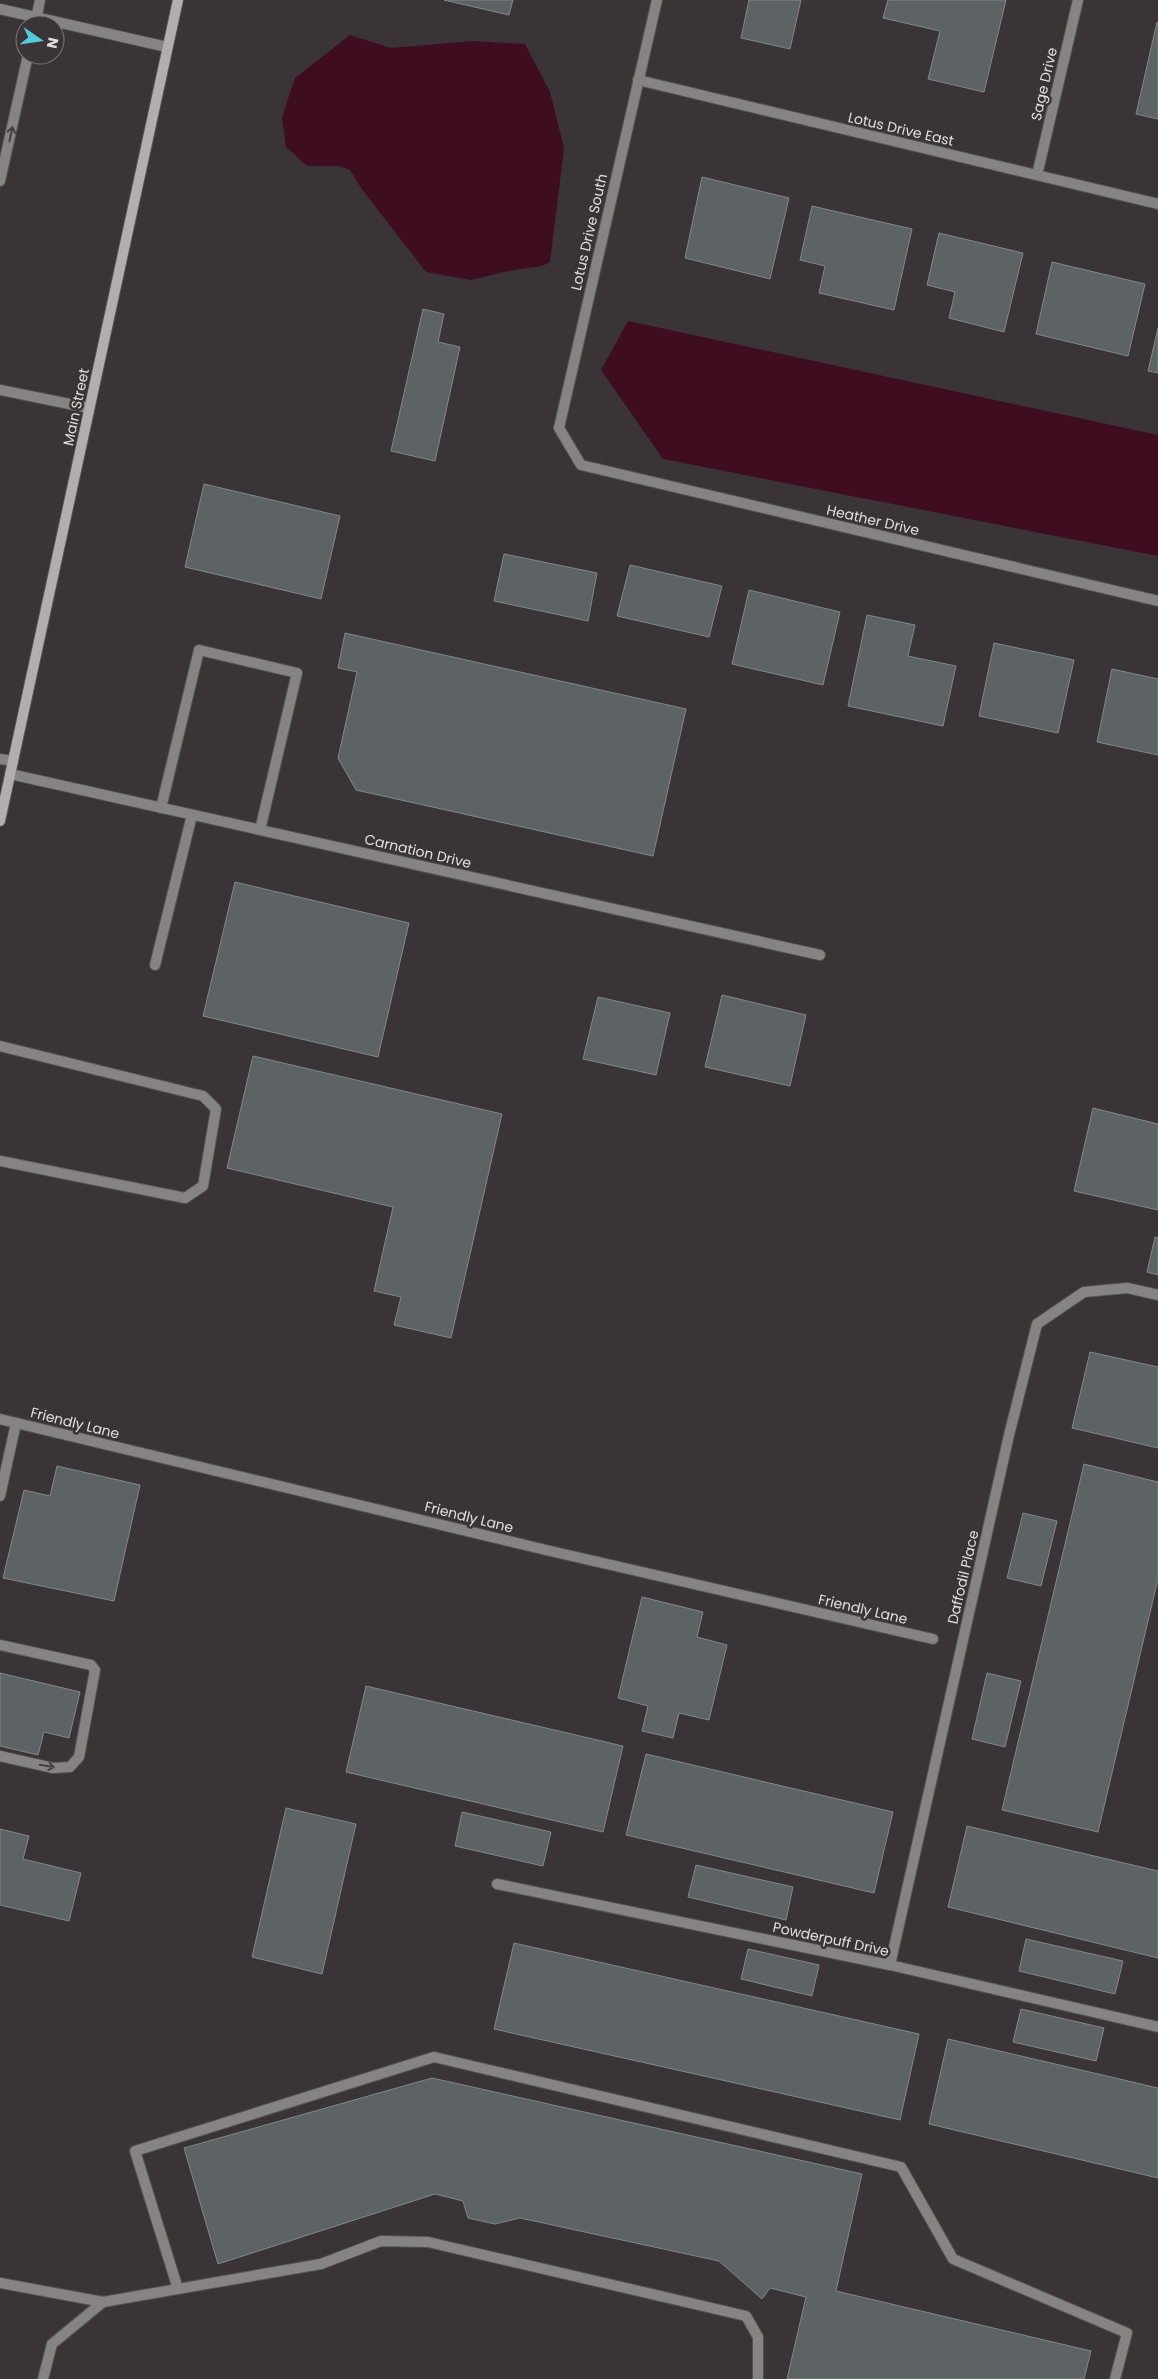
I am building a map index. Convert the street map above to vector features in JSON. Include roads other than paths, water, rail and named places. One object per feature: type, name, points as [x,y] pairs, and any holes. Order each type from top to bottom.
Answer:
[{"type":"main road","name":"Main Street","points":[[0,821],[178,0]]},
{"type":"street","points":[[36,15],[40,0]]},
{"type":"street","name":"Lotus Drive South","points":[[581,465],[559,428],[657,0]]},
{"type":"street","name":"Sage Drive","points":[[1037,175],[1078,0]]},
{"type":"street","points":[[0,9],[18,15]]},
{"type":"street","points":[[65,27],[167,47]]},
{"type":"street","points":[[0,181],[26,65]]},
{"type":"street","name":"Lotus Drive East","points":[[638,80],[1158,204]]},
{"type":"street","points":[[0,390],[90,408]]},
{"type":"street","name":"Heather Drive","points":[[581,465],[1158,601]]},
{"type":"street","points":[[161,808],[199,650],[297,673],[260,830]]},
{"type":"street","points":[[0,759],[14,761]]},
{"type":"street","name":"Carnation Drive","points":[[10,774],[820,955]]},
{"type":"street","points":[[155,965],[192,815]]},
{"type":"street","points":[[0,1046],[203,1096],[216,1109],[203,1186],[185,1198],[0,1161]]},
{"type":"street","name":"Daffodil Place","points":[[890,1965],[1009,1435],[1037,1324],[1084,1292],[1127,1288],[1158,1295]]},
{"type":"street","name":"Friendly Lane","points":[[0,1419],[546,1550],[932,1639]]},
{"type":"street","points":[[0,1496],[16,1423]]},
{"type":"street","points":[[0,1645],[91,1665],[95,1670],[79,1756],[70,1767],[53,1768],[0,1756]]},
{"type":"street","name":"Powderpuff Drive","points":[[497,1884],[890,1965],[1158,2027]]},
{"type":"street","points":[[178,2289],[135,2151],[434,2057],[901,2167],[953,2259],[1127,2333],[1115,2379]]},
{"type":"street","points":[[0,2283],[103,2302],[321,2264],[381,2241],[428,2242],[746,2316],[758,2337],[758,2379]]},
{"type":"street","points":[[43,2379],[52,2344],[103,2302]]}]
